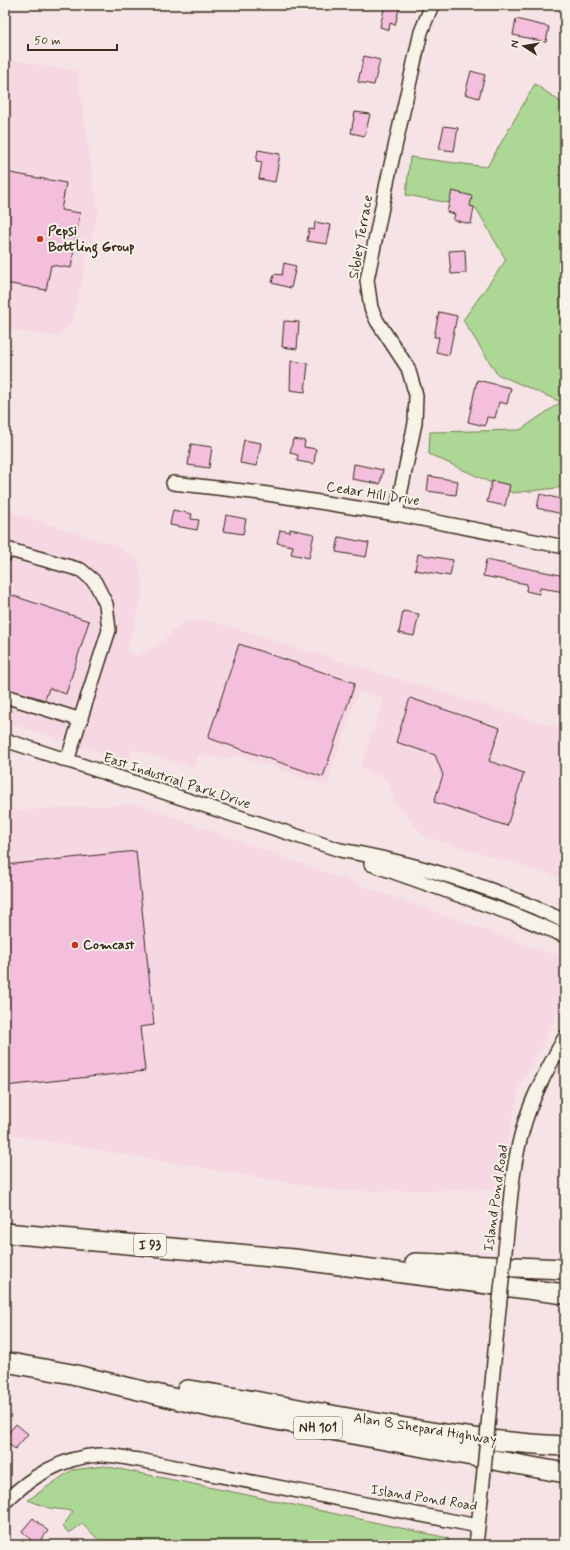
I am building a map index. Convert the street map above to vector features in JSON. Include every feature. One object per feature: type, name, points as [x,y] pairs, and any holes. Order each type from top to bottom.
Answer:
[{"type":"highway","name":"I 93","points":[[5,1233],[294,1259],[565,1269]]},
{"type":"highway","points":[[294,1259],[565,1294]]},
{"type":"highway","points":[[5,1362],[72,1374]]},
{"type":"highway","name":"Alan B Shepard Highway","points":[[72,1374],[246,1399],[446,1434],[516,1444],[565,1446]]},
{"type":"highway","name":"NH 101","points":[[72,1374],[222,1410],[565,1473]]},
{"type":"street","name":"Sibley Terrace","points":[[396,514],[415,423],[416,395],[408,368],[377,321],[371,308],[367,280],[421,32],[432,5]]},
{"type":"street","name":"Cedar Hill Drive","points":[[173,482],[261,493],[396,514],[565,548]]},
{"type":"street","points":[[5,555],[10,550],[81,570],[95,582],[106,604],[109,630],[67,761]]},
{"type":"street","points":[[5,696],[80,720]]},
{"type":"street","name":"East Industrial Park Drive","points":[[5,740],[340,850],[363,861],[521,917],[565,936]]},
{"type":"street","name":"East Industrial Park Drive","points":[[340,850],[364,854],[459,880],[533,907],[565,921]]},
{"type":"street","name":"Island Pond Road","points":[[5,1502],[40,1474],[69,1460],[100,1455],[154,1463],[478,1526],[515,1161],[522,1132],[544,1077],[565,1037]]},
{"type":"street","points":[[476,1545],[478,1526]]},
{"type":"shaded area","points":[[5,59],[77,71],[98,212],[71,325],[57,337],[5,329]]},
{"type":"shaded area","points":[[5,510],[114,545],[138,561],[144,590],[127,650],[135,656],[157,646],[185,620],[210,621],[565,730],[565,879],[424,836],[397,804],[386,779],[361,768],[384,699],[358,691],[327,785],[238,756],[225,759],[199,754],[193,767],[133,749],[127,762],[5,722]]},
{"type":"shaded area","points":[[137,804],[565,959],[565,1001],[519,1088],[498,1190],[339,1191],[5,1134],[5,811]]},
{"type":"green space","points":[[535,84],[565,105],[565,487],[513,493],[429,454],[430,432],[520,430],[561,402],[497,374],[463,320],[506,260],[476,208],[406,195],[410,157],[487,167]]},
{"type":"green space","points":[[104,1466],[448,1538],[450,1545],[101,1545],[100,1541],[82,1524],[69,1533],[63,1527],[73,1511],[49,1508],[28,1500],[72,1470]]},
{"type":"building","points":[[385,5],[400,5],[395,25],[390,23],[389,30],[380,27]]},
{"type":"building","points":[[516,19],[549,27],[546,42],[513,35]]},
{"type":"building","points":[[364,56],[380,60],[374,85],[358,82]]},
{"type":"building","points":[[471,71],[485,75],[479,98],[465,94]]},
{"type":"building","points":[[355,112],[370,114],[365,136],[351,133]]},
{"type":"building","points":[[444,126],[458,128],[454,151],[439,149]]},
{"type":"building","points":[[258,150],[280,154],[275,182],[259,179],[262,162],[256,161]]},
{"type":"building","name":"Pepsi Bottling Group","points":[[5,172],[66,183],[61,210],[80,213],[71,268],[51,265],[46,290],[5,283]]},
{"type":"building","points":[[452,191],[472,196],[470,206],[474,207],[471,224],[453,220],[455,214],[447,212]]},
{"type":"building","points":[[315,222],[331,225],[327,244],[307,241],[309,229],[314,230]]},
{"type":"building","points":[[465,250],[466,273],[451,274],[449,251]]},
{"type":"building","points":[[284,263],[296,266],[291,288],[272,283],[274,274],[282,275]]},
{"type":"building","points":[[439,312],[457,316],[449,355],[436,352],[439,337],[434,337]]},
{"type":"building","points":[[284,321],[299,322],[297,349],[282,347]]},
{"type":"building","points":[[291,361],[308,363],[305,392],[290,390]]},
{"type":"building","points":[[477,380],[511,388],[507,404],[499,402],[495,418],[487,417],[485,426],[468,422]]},
{"type":"building","points":[[293,439],[305,441],[304,447],[316,449],[314,464],[297,461],[298,455],[290,453]]},
{"type":"building","points":[[244,440],[261,443],[257,466],[240,463]]},
{"type":"building","points":[[191,444],[212,447],[209,468],[188,465]]},
{"type":"building","points":[[354,464],[383,470],[380,484],[352,479]]},
{"type":"building","points":[[429,476],[458,481],[456,495],[427,491]]},
{"type":"building","points":[[492,481],[510,485],[505,506],[487,502]]},
{"type":"building","points":[[540,494],[565,500],[562,514],[537,508]]},
{"type":"building","points":[[173,510],[192,514],[191,519],[199,520],[197,530],[170,525]]},
{"type":"building","points":[[226,515],[246,519],[243,534],[223,531]]},
{"type":"building","points":[[290,529],[314,534],[309,558],[291,554],[293,546],[277,543],[280,530],[290,532]]},
{"type":"building","points":[[339,537],[369,543],[366,557],[336,552]]},
{"type":"building","points":[[418,554],[453,560],[450,576],[415,570]]},
{"type":"building","points":[[486,560],[565,576],[565,592],[540,588],[539,594],[526,591],[527,584],[483,576]]},
{"type":"building","points":[[5,593],[89,621],[66,694],[49,688],[45,700],[5,688]]},
{"type":"building","points":[[403,611],[419,614],[414,636],[399,633]]},
{"type":"building","points":[[239,644],[355,683],[323,777],[208,738]]},
{"type":"building","points":[[410,698],[500,728],[489,761],[524,773],[507,826],[434,802],[443,775],[435,755],[396,742]]},
{"type":"building","name":"Comcast","points":[[136,851],[154,1025],[140,1027],[145,1071],[5,1086],[5,865]]},
{"type":"building","points":[[16,1424],[28,1434],[15,1449],[5,1441],[5,1437]]},
{"type":"building","points":[[33,1518],[48,1531],[36,1545],[22,1531]]},
{"type":"place","name":"Pepsi Bottling Group","points":[[40,239]]},
{"type":"place","name":"Comcast","points":[[75,945]]}]
